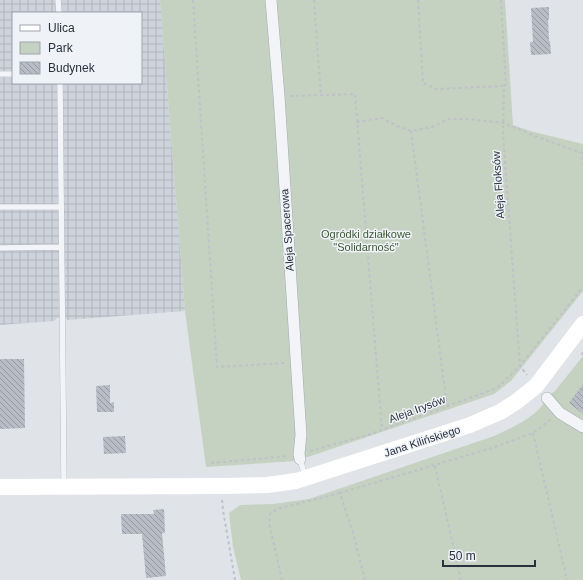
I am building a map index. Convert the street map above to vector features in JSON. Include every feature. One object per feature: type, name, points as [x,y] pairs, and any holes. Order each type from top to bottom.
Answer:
[{"type":"street","name":"Aleja Spacerowa","points":[[271,0],[279,96],[301,435],[300,457]]},
{"type":"street","name":"Jana Kilińskiego","points":[[0,487],[223,486],[267,485],[296,481],[470,425],[500,412],[516,402],[542,392],[583,324]]},
{"type":"street","points":[[542,392],[560,413],[583,427]]},
{"type":"lane","points":[[58,0],[59,12]]},
{"type":"lane","points":[[0,74],[12,74]]},
{"type":"lane","points":[[60,84],[64,487]]},
{"type":"lane","points":[[0,207],[61,207]]},
{"type":"lane","points":[[0,248],[61,247]]},
{"type":"lane","points":[[300,457],[306,478]]},
{"type":"path","points":[[193,0],[217,368],[296,362]]},
{"type":"path","points":[[314,0],[321,96]]},
{"type":"path","points":[[418,0],[423,83],[437,89],[504,86]]},
{"type":"path","name":"Aleja Floksów","points":[[501,0],[506,84],[504,86],[503,134],[520,367]]},
{"type":"path","points":[[279,96],[355,94],[382,430]]},
{"type":"path","points":[[357,122],[382,118],[411,131],[432,127],[448,119],[470,119],[504,123],[534,136],[582,153],[583,166]]},
{"type":"path","points":[[411,131],[447,406]]},
{"type":"path","name":"Aleja Irysów","points":[[211,463],[300,457],[382,430],[498,388],[520,367],[583,287]]},
{"type":"path","points":[[282,580],[269,523],[270,514],[277,509],[332,496],[435,466],[533,433],[560,413]]},
{"type":"path","points":[[533,433],[567,580]]},
{"type":"path","points":[[435,466],[461,580]]},
{"type":"path","points":[[223,486],[223,510],[235,580]]},
{"type":"path","points":[[340,493],[353,533],[365,580]]},
{"type":"shaded area","points":[[0,0],[160,0],[185,311],[67,320],[66,318],[57,318],[54,321],[0,325]]},
{"type":"green space","name":"Ogródki działkowe \"Solidarność\"","points":[[160,0],[505,0],[513,125],[530,131],[583,144],[583,291],[511,381],[494,394],[296,461],[206,467],[185,311]]},
{"type":"green space","points":[[583,356],[583,580],[241,580],[233,547],[229,513],[240,505],[273,504],[309,499],[494,436],[521,423],[536,412]]},
{"type":"building","points":[[549,7],[548,20],[551,54],[531,55],[530,42],[533,42],[531,8]]},
{"type":"building","points":[[0,359],[24,359],[25,428],[0,429]]},
{"type":"building","points":[[583,384],[583,414],[569,403]]},
{"type":"building","points":[[110,385],[110,403],[114,402],[114,412],[97,412],[96,386]]},
{"type":"building","points":[[125,436],[126,453],[104,454],[103,437]]},
{"type":"building","points":[[164,509],[165,533],[162,533],[166,576],[146,578],[142,534],[122,534],[121,514],[154,514],[153,510]]}]
